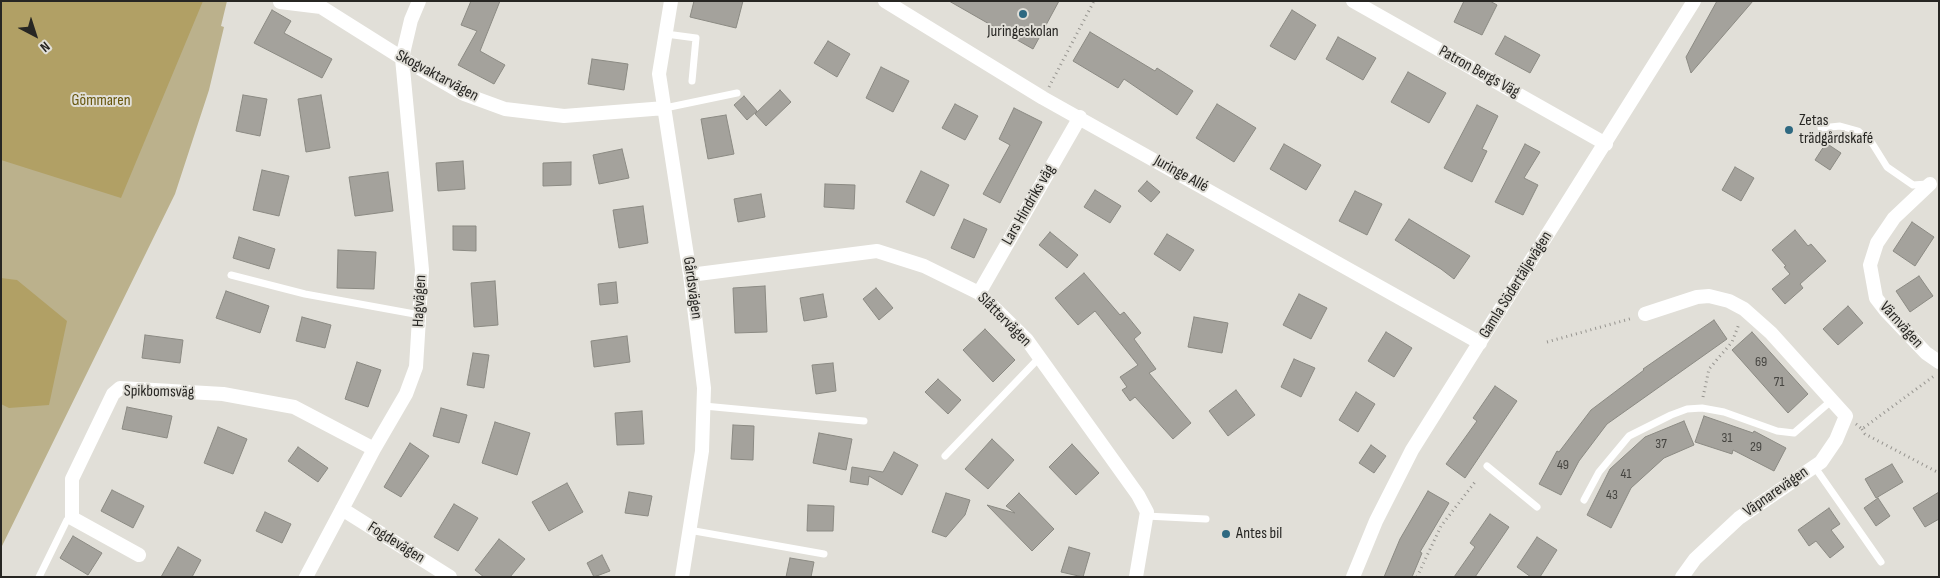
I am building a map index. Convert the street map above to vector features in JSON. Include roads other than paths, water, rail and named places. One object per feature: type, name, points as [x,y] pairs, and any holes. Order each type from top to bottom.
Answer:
[{"type":"street","name":"Hagvägen","points":[[306,577],[374,449],[406,394],[416,367],[422,270],[402,58],[411,20],[419,1]]},
{"type":"street","name":"Gårdsvägen","points":[[671,1],[659,74],[690,275],[704,388],[702,450],[682,577]]},
{"type":"street","name":"Juringe Allé","points":[[885,1],[1042,98],[1080,117],[1480,343]]},
{"type":"street","name":"Patron Bergs Väg","points":[[1353,1],[1606,144]]},
{"type":"street","name":"Gamla Södertäljevägen","points":[[1355,576],[1376,521],[1412,450],[1606,144],[1694,1]]},
{"type":"street","name":"Skogvaktarvägen","points":[[280,2],[322,7],[402,58],[464,94],[506,109],[564,116],[665,108]]},
{"type":"street","name":"Lars Hindriks väg","points":[[979,293],[1080,117]]},
{"type":"street","name":"Värnvägen","points":[[1930,184],[1894,218],[1877,243],[1870,265],[1876,298],[1926,353],[1939,362]]},
{"type":"street","name":"Slåttervägen","points":[[690,275],[877,251],[924,266],[979,293],[1027,340],[1138,495],[1147,512],[1146,516]]},
{"type":"street","points":[[1645,314],[1697,297],[1709,296],[1729,301],[1744,309],[1771,333],[1831,401]]},
{"type":"street","name":"Spikbomsväg","points":[[72,518],[72,479],[113,394],[120,388],[223,394],[294,407],[374,449]]},
{"type":"street","name":"Väpnarevägen","points":[[1682,577],[1695,558],[1739,518],[1821,462],[1836,440],[1846,416],[1831,401]]},
{"type":"street","name":"Fogdevägen","points":[[342,509],[450,577]]},
{"type":"street","points":[[1136,577],[1146,516]]},
{"type":"street","points":[[72,518],[139,555]]},
{"type":"lane","points":[[666,34],[696,38],[692,80]]},
{"type":"lane","points":[[665,108],[737,93]]},
{"type":"lane","points":[[1821,128],[1840,126],[1858,132],[1872,143],[1887,167],[1913,185],[1930,184]]},
{"type":"lane","points":[[231,275],[304,294],[420,315]]},
{"type":"lane","points":[[945,456],[1039,358]]},
{"type":"lane","points":[[1584,500],[1599,472],[1629,436],[1671,415],[1687,409],[1702,408],[1724,412],[1777,432],[1794,434],[1831,401]]},
{"type":"lane","points":[[704,406],[864,421]]},
{"type":"lane","points":[[1814,465],[1881,562]]},
{"type":"lane","points":[[1487,466],[1537,507]]},
{"type":"lane","points":[[1146,516],[1206,519]]},
{"type":"lane","points":[[40,577],[68,520],[72,518]]},
{"type":"lane","points":[[689,530],[824,554]]},
{"type":"place","name":"Juringeskolan","points":[[1023,14]]},
{"type":"place","name":"Zetas trädgårdskafé","points":[[1789,130]]},
{"type":"place","name":"Antes bil","points":[[1226,534]]},
{"type":"park label","name":"Gömmaren","points":[[101,101]]}]
